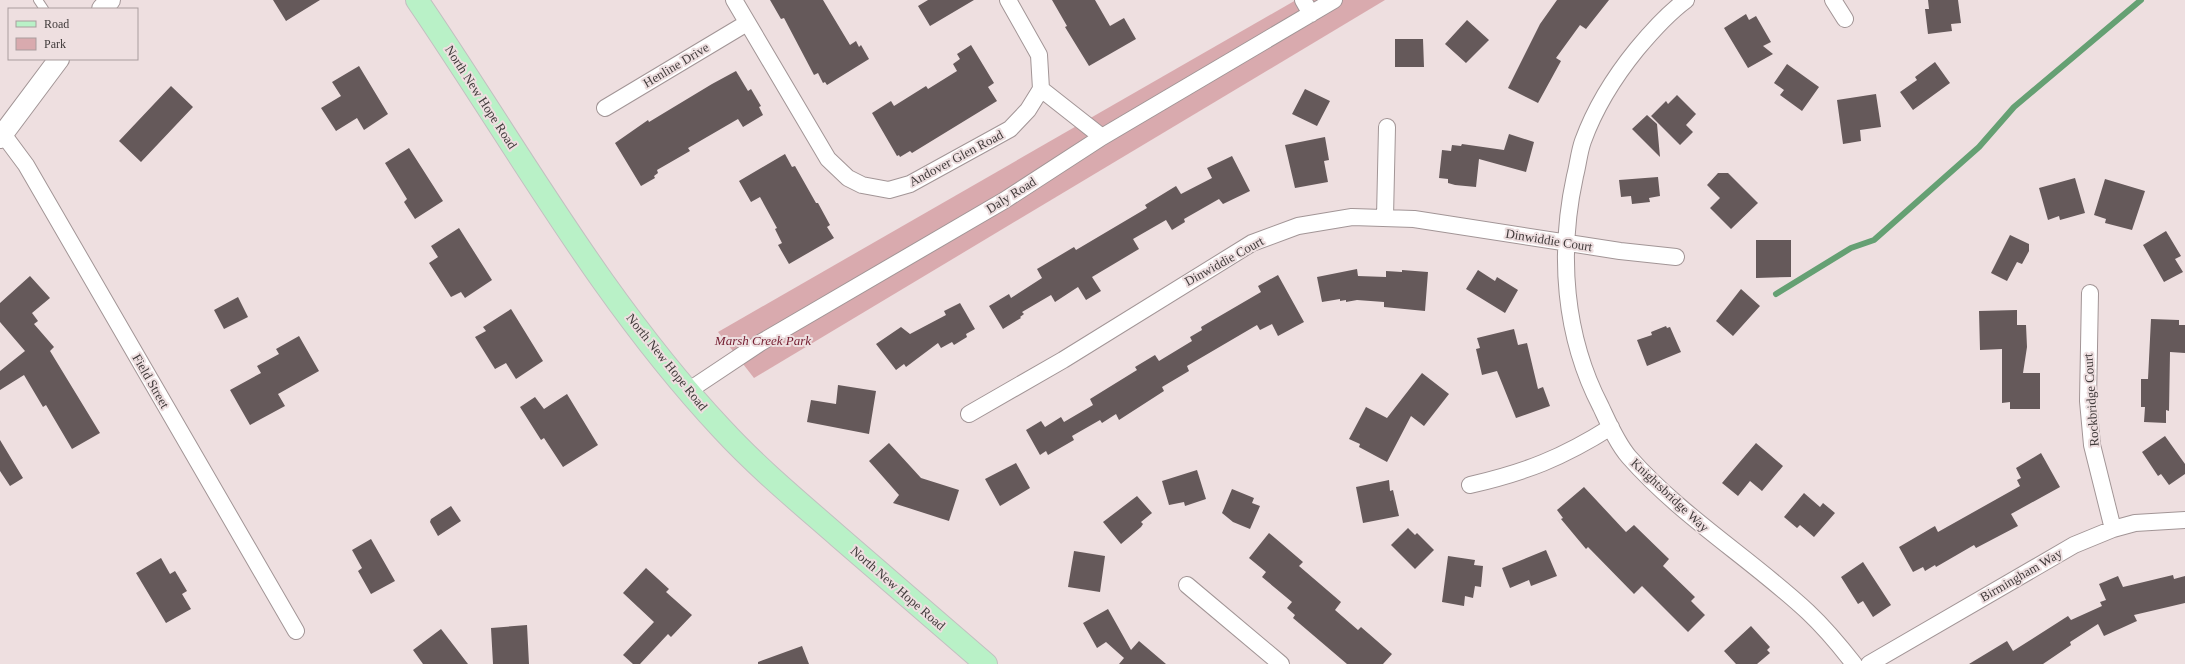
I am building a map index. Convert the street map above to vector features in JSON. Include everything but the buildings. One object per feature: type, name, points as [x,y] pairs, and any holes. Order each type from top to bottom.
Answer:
[{"type":"main road","name":"North New Hope Road","points":[[417,0],[470,77],[591,266],[650,345],[688,391],[722,430],[791,495],[986,664]]},
{"type":"street","points":[[103,8],[110,0]]},
{"type":"street","name":"Andover Glen Road","points":[[734,0],[828,159],[848,178],[862,185],[889,190],[910,184],[1010,129],[1028,110],[1041,89]]},
{"type":"street","points":[[1008,0],[1039,55],[1041,89],[1102,137]]},
{"type":"street","points":[[1303,0],[1311,14]]},
{"type":"street","name":"Daly Road","points":[[688,391],[760,343],[1005,200],[1102,137],[1334,0]]},
{"type":"street","name":"Knightsbridge Way","points":[[1686,0],[1653,29],[1627,62],[1593,118],[1582,142],[1570,198],[1565,242],[1565,277],[1572,324],[1582,364],[1611,427],[1628,455],[1660,489],[1699,524],[1808,612],[1832,636],[1854,664]]},
{"type":"street","points":[[1833,0],[1845,19]]},
{"type":"street","name":"Henline Drive","points":[[605,108],[747,23]]},
{"type":"street","points":[[2,136],[59,60]]},
{"type":"street","points":[[1385,217],[1387,127]]},
{"type":"street","name":"Field Street","points":[[2,136],[30,172],[296,631]]},
{"type":"street","name":"Dinwiddie Court","points":[[969,414],[1063,360],[1252,243],[1298,226],[1352,217],[1414,219],[1620,251],[1676,257]]},
{"type":"street","name":"Rockbridge Court","points":[[2090,293],[2088,401],[2092,446],[2113,529]]},
{"type":"street","points":[[1470,485],[1513,475],[1552,461],[1582,446],[1611,427]]},
{"type":"street","name":"Birmingham Way","points":[[1869,664],[2074,545],[2113,529],[2135,523],[2185,520]]},
{"type":"street","points":[[1188,585],[1281,664]]},
{"type":"green space","name":"Marsh Creek Park","points":[[1296,0],[1385,0],[754,378],[718,332]]},
{"type":"waterway","points":[[1776,294],[1851,248],[1874,240],[1979,147],[2014,107],[2141,0]]}]
